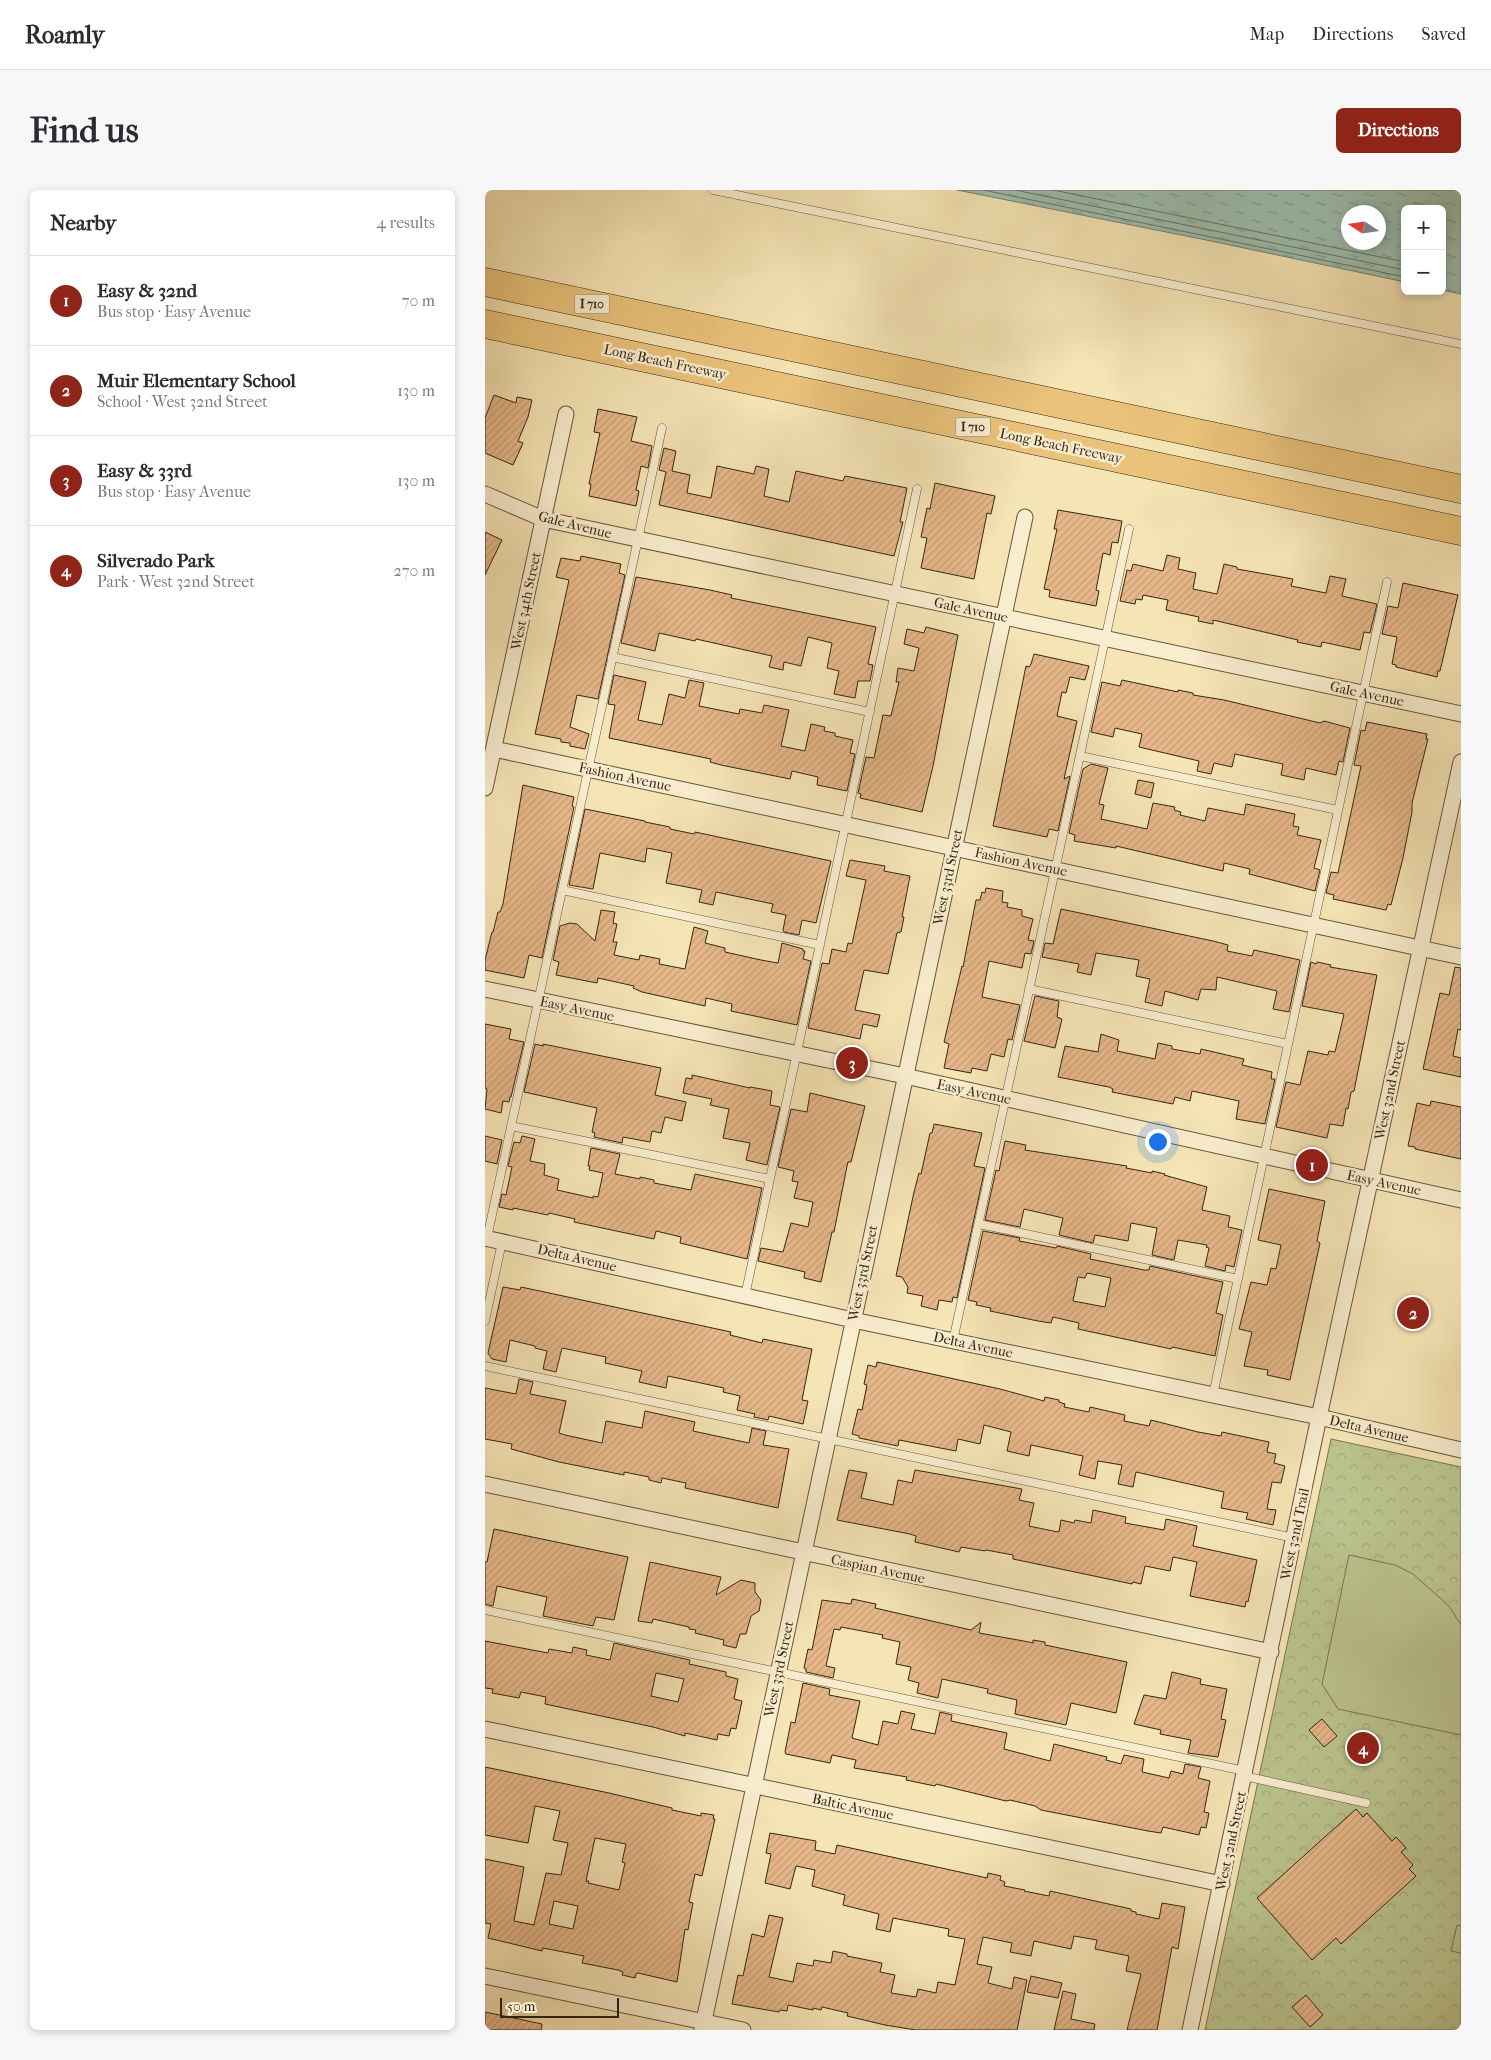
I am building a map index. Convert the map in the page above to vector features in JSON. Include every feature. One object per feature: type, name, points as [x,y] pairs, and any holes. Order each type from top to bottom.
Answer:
[{"type":"highway","name":"I 710","points":[[485,282],[1461,489]]},
{"type":"highway","name":"Long Beach Freeway","points":[[485,324],[1461,531]]},
{"type":"street","name":"West 34th Street","points":[[485,788],[566,414]]},
{"type":"street","name":"Gale Avenue","points":[[485,494],[543,519],[1461,714]]},
{"type":"street","name":"West 33rd Street","points":[[703,2026],[1025,517]]},
{"type":"street","name":"Fashion Avenue","points":[[494,749],[1461,957]]},
{"type":"street","name":"West 32nd Street","points":[[1319,1417],[1461,762]]},
{"type":"street","name":"Easy Avenue","points":[[485,990],[905,1076],[1461,1200]]},
{"type":"street","name":"Delta Avenue","points":[[486,1238],[853,1320],[1319,1417],[1461,1450]]},
{"type":"street","name":"West 32nd Trail","points":[[1271,1652],[1319,1417]]},
{"type":"street","name":"Caspian Avenue","points":[[485,1484],[1271,1652]]},
{"type":"street","name":"West 32nd Street","points":[[1190,2030],[1271,1652]]},
{"type":"street","name":"Baltic Avenue","points":[[485,1730],[1222,1884]]},
{"type":"street","points":[[485,1976],[703,2026],[743,2030]]},
{"type":"lane","points":[[713,190],[1461,344]]},
{"type":"lane","points":[[486,1238],[661,428]]},
{"type":"lane","points":[[745,1296],[917,489]]},
{"type":"lane","points":[[953,1341],[1129,529]]},
{"type":"lane","points":[[1213,1395],[1387,582]]},
{"type":"lane","points":[[612,657],[870,712]]},
{"type":"lane","points":[[1080,756],[1338,810]]},
{"type":"lane","points":[[562,890],[820,945]]},
{"type":"lane","points":[[1029,989],[1288,1044]]},
{"type":"lane","points":[[511,1126],[770,1179]]},
{"type":"lane","points":[[979,1224],[1238,1279]]},
{"type":"lane","points":[[485,1320],[502,1242]]},
{"type":"lane","points":[[485,1366],[1294,1538]]},
{"type":"lane","points":[[485,1610],[1245,1774],[1366,1803]]},
{"type":"green space","points":[[1331,1439],[1461,1467],[1461,2030],[1205,2030]]},
{"type":"green space","points":[[1349,1555],[1395,1565],[1413,1574],[1449,1606],[1461,1625],[1461,1735],[1338,1709],[1322,1684]]},
{"type":"green space","points":[[1457,1925],[1461,1926],[1461,1953],[1451,1951]]},
{"type":"water","points":[[957,190],[1461,190],[1461,294],[1446,291],[1446,205],[1401,205],[1401,281]]},
{"type":"building","points":[[494,395],[516,403],[517,397],[532,400],[528,417],[518,441],[523,443],[513,465],[485,453],[485,418]]},
{"type":"building","points":[[598,409],[637,417],[631,441],[652,446],[648,468],[641,466],[636,490],[639,491],[636,506],[589,496],[591,484],[589,484],[600,433],[594,432]]},
{"type":"building","points":[[664,448],[676,451],[672,471],[690,475],[687,493],[711,498],[717,466],[754,474],[756,466],[769,469],[764,496],[789,502],[796,471],[843,481],[845,476],[907,488],[900,522],[903,522],[894,556],[659,505],[666,472],[659,470]]},
{"type":"building","points":[[935,483],[995,496],[991,514],[987,513],[974,579],[921,568],[927,538],[921,537],[927,508],[930,509]]},
{"type":"building","points":[[1058,510],[1122,521],[1118,543],[1112,542],[1110,555],[1103,553],[1096,590],[1099,591],[1096,606],[1049,597],[1050,590],[1044,589],[1057,529],[1054,529]]},
{"type":"building","points":[[485,532],[502,540],[485,575]]},
{"type":"building","points":[[1167,555],[1180,558],[1178,569],[1196,573],[1193,589],[1217,594],[1224,564],[1237,567],[1237,569],[1293,579],[1291,586],[1326,593],[1330,576],[1346,579],[1342,596],[1377,604],[1370,633],[1364,632],[1360,650],[1322,642],[1321,647],[1213,620],[1213,624],[1198,621],[1199,617],[1166,610],[1168,600],[1143,595],[1142,600],[1136,599],[1135,604],[1120,601],[1127,570],[1131,571],[1133,564],[1163,571]]},
{"type":"building","points":[[581,556],[621,564],[619,573],[625,575],[598,699],[577,695],[570,727],[589,734],[585,749],[570,746],[570,743],[561,742],[561,739],[535,734],[569,580],[556,577],[561,558],[580,561]]},
{"type":"building","points":[[636,577],[710,590],[732,595],[731,598],[876,627],[868,664],[873,665],[870,681],[858,681],[855,698],[834,694],[839,671],[827,668],[832,643],[808,637],[801,666],[784,662],[783,670],[769,667],[772,656],[696,639],[695,641],[659,633],[655,651],[621,643]]},
{"type":"building","points":[[1403,583],[1458,595],[1437,677],[1396,667],[1396,665],[1392,664],[1397,637],[1382,634],[1388,606],[1398,608]]},
{"type":"building","points":[[926,627],[958,635],[933,766],[922,812],[860,798],[861,794],[858,793],[866,757],[874,758],[883,715],[891,716],[899,682],[896,682],[898,668],[914,671],[919,648],[904,644],[907,629],[924,633]]},
{"type":"building","points":[[1034,654],[1089,666],[1085,680],[1070,677],[1066,693],[1062,692],[1057,716],[1077,721],[1064,779],[1070,776],[1058,831],[1049,829],[1047,837],[993,826],[1026,666],[1029,667],[1031,664]]},
{"type":"building","points":[[614,675],[646,682],[638,720],[662,725],[669,694],[685,698],[689,680],[704,683],[699,706],[739,714],[740,709],[762,713],[764,705],[789,710],[781,746],[805,751],[811,724],[825,727],[824,731],[835,733],[835,736],[853,740],[850,753],[855,754],[847,791],[817,785],[818,777],[792,771],[790,779],[721,765],[710,762],[711,759],[609,738],[615,705],[608,704]]},
{"type":"building","points":[[1122,680],[1178,692],[1178,690],[1193,693],[1193,695],[1224,700],[1320,723],[1324,721],[1350,728],[1343,762],[1339,761],[1336,775],[1306,768],[1304,780],[1281,775],[1283,764],[1235,754],[1232,767],[1214,763],[1211,774],[1197,771],[1199,761],[1139,747],[1142,734],[1115,728],[1113,737],[1091,732],[1102,682],[1120,686]]},
{"type":"building","points":[[1367,722],[1427,734],[1426,739],[1428,739],[1412,803],[1403,858],[1391,905],[1388,904],[1386,910],[1333,899],[1334,895],[1326,893],[1331,872],[1338,873],[1361,766],[1354,765],[1361,730],[1365,731]]},
{"type":"building","points":[[1091,764],[1108,768],[1099,804],[1104,805],[1101,819],[1147,829],[1153,803],[1175,807],[1174,810],[1181,812],[1180,815],[1205,821],[1208,808],[1244,815],[1246,804],[1295,814],[1293,826],[1299,827],[1297,835],[1321,840],[1314,868],[1320,870],[1315,891],[1249,874],[1250,869],[1224,863],[1223,871],[1116,846],[1116,848],[1074,841],[1075,835],[1069,833],[1083,769]]},
{"type":"building","points":[[1138,780],[1154,783],[1151,798],[1135,794]]},
{"type":"building","points":[[523,785],[574,797],[572,806],[574,807],[542,958],[529,955],[524,978],[485,970],[485,960],[492,932],[498,912],[500,912],[503,904]]},
{"type":"building","points":[[585,809],[645,821],[670,827],[670,829],[694,834],[695,832],[831,861],[816,923],[802,920],[799,935],[784,932],[786,915],[771,912],[773,904],[716,892],[713,905],[699,902],[702,890],[666,883],[672,853],[647,848],[645,862],[600,853],[593,889],[569,885]]},
{"type":"building","points":[[850,860],[885,866],[884,871],[910,876],[901,932],[897,933],[888,974],[864,970],[855,1010],[880,1015],[877,1027],[863,1024],[860,1039],[808,1028],[822,963],[829,964],[832,949],[846,952],[848,943],[852,944],[866,880],[846,876]]},
{"type":"building","points":[[986,888],[1003,891],[1002,902],[1008,903],[1007,907],[1022,910],[1022,916],[1033,919],[1028,940],[1034,941],[1031,954],[1025,953],[1022,968],[989,961],[982,997],[1020,1005],[1012,1040],[1008,1039],[1004,1057],[991,1054],[987,1071],[972,1068],[971,1073],[944,1068],[949,1044],[944,1042],[963,967],[976,900],[980,900],[982,892],[985,893]]},
{"type":"building","points":[[1061,909],[1213,941],[1228,945],[1227,951],[1252,956],[1254,950],[1300,960],[1289,1012],[1273,1009],[1277,991],[1217,977],[1216,990],[1201,989],[1198,1000],[1165,991],[1162,1006],[1145,1002],[1150,979],[1136,976],[1139,960],[1096,953],[1091,975],[1077,972],[1079,964],[1042,957],[1045,943],[1053,944]]},
{"type":"building","points":[[601,910],[615,912],[613,923],[617,924],[613,942],[617,942],[614,955],[639,960],[640,955],[660,959],[659,964],[685,969],[694,927],[708,931],[705,943],[725,948],[725,952],[761,960],[778,963],[782,943],[803,949],[805,951],[803,959],[811,961],[797,1025],[731,1011],[732,1004],[706,998],[705,1006],[642,992],[633,988],[634,986],[598,978],[597,983],[556,975],[559,962],[553,960],[560,926],[570,923],[577,924],[595,941]]},
{"type":"building","points":[[1311,962],[1377,975],[1354,1091],[1351,1092],[1343,1126],[1330,1124],[1327,1138],[1276,1127],[1286,1082],[1300,1085],[1308,1051],[1328,1055],[1329,1051],[1335,1052],[1344,1014],[1302,1006]]},
{"type":"building","points":[[1455,967],[1461,968],[1461,1030],[1458,1029],[1453,1056],[1461,1058],[1461,1077],[1423,1069],[1440,993],[1449,995]]},
{"type":"building","points":[[1035,996],[1059,1001],[1057,1017],[1062,1019],[1055,1048],[1024,1041]]},
{"type":"building","points":[[485,1024],[511,1029],[509,1039],[524,1042],[511,1097],[509,1102],[503,1101],[501,1113],[485,1109],[487,1089],[485,1088]]},
{"type":"building","points":[[1101,1034],[1119,1040],[1117,1051],[1155,1059],[1158,1043],[1172,1046],[1172,1049],[1200,1054],[1201,1049],[1244,1059],[1242,1065],[1272,1072],[1271,1079],[1275,1079],[1265,1124],[1236,1119],[1239,1101],[1192,1091],[1190,1101],[1175,1097],[1173,1104],[1112,1092],[1113,1089],[1109,1087],[1058,1077],[1065,1046],[1098,1052]]},
{"type":"building","points":[[535,1044],[661,1068],[655,1095],[686,1102],[682,1121],[665,1117],[661,1133],[652,1131],[650,1142],[623,1137],[622,1143],[594,1137],[595,1133],[592,1132],[597,1108],[524,1092]]},
{"type":"building","points":[[692,1075],[772,1091],[770,1105],[780,1107],[767,1165],[746,1160],[750,1143],[723,1138],[729,1109],[710,1105],[712,1099],[683,1093],[686,1078],[692,1079]]},
{"type":"building","points":[[810,1093],[865,1106],[851,1162],[848,1162],[834,1232],[832,1232],[821,1282],[804,1278],[805,1272],[758,1261],[761,1248],[783,1252],[791,1223],[808,1227],[813,1202],[794,1198],[798,1182],[792,1181],[794,1171],[778,1167],[791,1109],[807,1112]]},
{"type":"building","points":[[1431,1101],[1461,1107],[1461,1159],[1408,1146],[1417,1103],[1430,1106]]},
{"type":"building","points":[[934,1124],[982,1133],[974,1166],[985,1168],[957,1298],[953,1297],[952,1302],[939,1300],[937,1310],[921,1306],[923,1296],[907,1293],[908,1287],[902,1277],[896,1276],[914,1192],[919,1173],[921,1174],[930,1133],[932,1133]]},
{"type":"building","points":[[485,1136],[502,1140],[497,1164],[485,1161]]},
{"type":"building","points":[[522,1136],[535,1139],[530,1161],[545,1164],[544,1175],[559,1179],[557,1190],[593,1198],[593,1196],[598,1197],[603,1173],[589,1170],[591,1148],[620,1154],[615,1174],[640,1179],[640,1177],[654,1180],[654,1183],[691,1190],[695,1174],[762,1188],[747,1259],[680,1243],[681,1237],[656,1231],[654,1239],[574,1222],[575,1219],[549,1213],[548,1215],[499,1207],[502,1194],[506,1195],[512,1167],[508,1166],[514,1142],[520,1143]]},
{"type":"building","points":[[1005,1141],[1026,1145],[1025,1150],[1127,1166],[1126,1168],[1152,1173],[1152,1171],[1207,1187],[1202,1210],[1230,1216],[1228,1227],[1242,1230],[1234,1267],[1226,1265],[1225,1271],[1205,1266],[1209,1248],[1206,1247],[1207,1245],[1178,1240],[1174,1260],[1152,1255],[1157,1228],[1131,1223],[1128,1241],[1095,1235],[1093,1243],[1059,1235],[1063,1218],[1024,1209],[1020,1227],[985,1220],[996,1170],[999,1171]]},
{"type":"building","points":[[1269,1189],[1325,1201],[1317,1241],[1320,1243],[1290,1380],[1267,1375],[1268,1370],[1244,1366],[1252,1332],[1239,1329],[1251,1282],[1267,1285],[1271,1268],[1276,1269],[1281,1245],[1258,1240]]},
{"type":"building","points":[[983,1231],[1020,1238],[1019,1241],[1056,1248],[1057,1246],[1091,1254],[1090,1259],[1144,1270],[1149,1270],[1150,1266],[1223,1282],[1216,1313],[1223,1315],[1215,1356],[1172,1347],[1171,1349],[1078,1329],[1079,1323],[1053,1317],[1051,1323],[990,1311],[991,1308],[976,1305],[977,1302],[968,1300]],"holes":[[[1087,1273],[1111,1278],[1105,1307],[1073,1301],[1078,1277],[1085,1278]]]},
{"type":"building","points":[[503,1287],[520,1290],[521,1287],[731,1332],[730,1335],[762,1343],[763,1339],[812,1349],[802,1400],[808,1401],[803,1424],[769,1416],[768,1420],[754,1417],[755,1414],[737,1410],[740,1396],[723,1392],[724,1388],[668,1376],[666,1388],[639,1382],[642,1371],[605,1363],[606,1357],[562,1348],[556,1372],[543,1369],[547,1351],[510,1340],[506,1362],[492,1359],[488,1353]]},
{"type":"building","points":[[877,1362],[1000,1389],[1044,1401],[1045,1397],[1059,1400],[1059,1402],[1065,1404],[1064,1407],[1089,1412],[1090,1407],[1125,1415],[1124,1421],[1149,1426],[1151,1420],[1198,1432],[1221,1436],[1222,1432],[1269,1442],[1267,1452],[1276,1454],[1274,1463],[1285,1466],[1281,1483],[1272,1482],[1267,1509],[1276,1510],[1273,1525],[1246,1519],[1248,1513],[1221,1508],[1224,1492],[1136,1472],[1133,1487],[1118,1484],[1122,1465],[1098,1461],[1095,1479],[1079,1475],[1083,1456],[1031,1445],[1029,1456],[1007,1451],[1011,1432],[984,1425],[980,1444],[958,1439],[956,1451],[899,1440],[898,1446],[859,1438],[859,1436],[852,1434],[858,1409],[862,1410],[867,1385],[864,1384],[868,1365],[876,1367]]},
{"type":"building","points":[[519,1379],[533,1382],[530,1394],[566,1401],[559,1433],[602,1443],[606,1421],[642,1428],[645,1411],[695,1422],[693,1431],[749,1443],[752,1428],[766,1431],[763,1445],[789,1449],[778,1508],[685,1488],[686,1483],[662,1478],[661,1483],[649,1480],[649,1477],[624,1472],[624,1475],[559,1462],[511,1449],[512,1444],[485,1439],[485,1388],[516,1394]]},
{"type":"building","points":[[849,1470],[867,1473],[861,1498],[893,1505],[898,1480],[912,1483],[915,1470],[1022,1489],[1019,1500],[1034,1503],[1029,1526],[1059,1532],[1061,1520],[1074,1523],[1075,1520],[1091,1523],[1093,1510],[1126,1517],[1125,1523],[1164,1530],[1166,1519],[1197,1526],[1193,1546],[1257,1560],[1248,1602],[1246,1601],[1245,1607],[1190,1596],[1197,1562],[1173,1557],[1170,1571],[1145,1566],[1141,1584],[1133,1582],[1132,1584],[1013,1559],[1013,1555],[986,1550],[961,1547],[959,1552],[915,1542],[916,1536],[910,1534],[837,1520]]},
{"type":"building","points":[[494,1529],[628,1557],[614,1620],[596,1617],[593,1626],[543,1616],[547,1597],[497,1586],[493,1606],[485,1604],[485,1562],[487,1562]]},
{"type":"building","points":[[650,1562],[721,1577],[716,1595],[741,1580],[755,1583],[755,1592],[761,1600],[759,1611],[751,1616],[746,1634],[740,1634],[736,1648],[723,1645],[724,1640],[695,1633],[696,1630],[689,1629],[689,1627],[653,1619],[652,1623],[638,1621]]},
{"type":"building","points":[[852,1599],[876,1604],[875,1608],[971,1630],[981,1622],[979,1633],[1033,1643],[1033,1640],[1045,1642],[1045,1645],[1127,1662],[1116,1713],[1071,1703],[1066,1725],[1015,1714],[1017,1700],[987,1693],[988,1689],[942,1679],[938,1698],[917,1693],[919,1683],[908,1680],[911,1667],[896,1664],[900,1642],[882,1638],[883,1635],[841,1627],[840,1630],[834,1629],[826,1666],[835,1668],[833,1678],[806,1672],[804,1668],[808,1649],[812,1650],[822,1600],[851,1604]]},
{"type":"building","points":[[485,1641],[548,1653],[549,1649],[572,1653],[573,1647],[587,1650],[586,1655],[610,1660],[614,1643],[690,1660],[689,1664],[726,1672],[726,1676],[738,1679],[734,1699],[742,1701],[736,1729],[731,1728],[729,1736],[718,1734],[717,1740],[685,1733],[685,1736],[653,1727],[545,1704],[546,1697],[521,1692],[519,1698],[492,1693],[493,1689],[485,1688]],"holes":[[[656,1673],[684,1679],[678,1702],[651,1696]]]},
{"type":"building","points":[[1172,1672],[1201,1679],[1200,1684],[1227,1689],[1221,1719],[1226,1720],[1218,1757],[1188,1753],[1191,1740],[1160,1734],[1161,1730],[1134,1724],[1144,1695],[1166,1699]]},
{"type":"building","points":[[803,1683],[830,1689],[829,1695],[860,1701],[852,1738],[878,1745],[883,1721],[898,1724],[901,1711],[915,1714],[911,1729],[935,1734],[940,1712],[952,1715],[951,1721],[1007,1733],[1004,1749],[1050,1761],[1054,1744],[1107,1757],[1106,1760],[1121,1764],[1124,1755],[1144,1759],[1142,1772],[1169,1778],[1171,1771],[1183,1774],[1185,1764],[1201,1767],[1198,1778],[1210,1781],[1204,1812],[1209,1813],[1206,1828],[1201,1827],[1199,1835],[1163,1827],[1161,1833],[1148,1831],[1041,1810],[1035,1806],[936,1784],[935,1786],[906,1780],[907,1777],[854,1768],[856,1760],[832,1755],[830,1763],[786,1754],[791,1722],[795,1723]]},
{"type":"building","points":[[1322,1719],[1337,1736],[1324,1747],[1309,1730]]},
{"type":"building","points":[[485,1767],[609,1793],[672,1808],[672,1810],[701,1816],[701,1813],[714,1815],[713,1819],[715,1819],[702,1876],[695,1874],[689,1902],[693,1903],[688,1930],[685,1929],[677,1982],[638,1973],[635,1978],[622,1975],[623,1972],[618,1970],[582,1963],[584,1956],[543,1948],[542,1951],[488,1938],[491,1924],[485,1923],[485,1859],[524,1867],[514,1921],[534,1925],[546,1873],[561,1875],[568,1843],[553,1840],[560,1811],[535,1806],[528,1843],[485,1835]],"holes":[[[595,1838],[626,1844],[622,1862],[625,1863],[619,1890],[586,1881]],[[554,1901],[578,1906],[573,1929],[549,1924]]]},
{"type":"building","points":[[1356,1809],[1363,1817],[1367,1813],[1392,1841],[1396,1837],[1406,1848],[1401,1852],[1413,1865],[1409,1869],[1416,1876],[1341,1944],[1336,1938],[1312,1960],[1257,1898]]},
{"type":"building","points":[[770,1833],[816,1841],[815,1850],[835,1854],[837,1845],[987,1878],[988,1873],[1001,1876],[1000,1880],[1005,1882],[1004,1886],[1049,1896],[1050,1891],[1131,1909],[1136,1914],[1159,1919],[1162,1903],[1185,1907],[1178,1949],[1172,1947],[1157,2030],[1127,2030],[1141,1974],[1126,1971],[1129,1956],[1095,1949],[1097,1940],[1074,1936],[1071,1949],[1034,1941],[1031,1956],[1010,1952],[1012,1943],[983,1937],[977,1964],[992,1967],[988,1983],[1012,1989],[1014,1977],[1027,1980],[1017,2030],[916,2030],[847,2016],[848,2013],[822,2007],[821,2010],[813,2008],[813,2010],[788,2005],[787,2011],[780,2010],[779,2012],[732,2004],[738,1975],[743,1976],[752,1934],[764,1937],[769,1915],[783,1918],[769,1977],[793,1982],[797,1963],[813,1966],[814,1960],[831,1963],[833,1951],[847,1954],[847,1956],[882,1963],[880,1972],[895,1975],[891,1993],[916,1997],[918,1989],[936,1993],[938,1982],[955,1985],[965,1939],[948,1936],[949,1929],[893,1918],[890,1932],[876,1929],[879,1914],[843,1905],[845,1895],[812,1886],[815,1870],[796,1866],[790,1889],[765,1883],[771,1854],[766,1853]]},
{"type":"building","points":[[1031,1976],[1062,1983],[1058,1998],[1027,1992]]},
{"type":"building","points":[[1063,1991],[1076,1994],[1071,2019],[1095,2024],[1094,2030],[1054,2030]]},
{"type":"building","points":[[1306,1995],[1323,2015],[1310,2027],[1292,2007]]},
{"type":"building","points":[[485,2012],[542,2024],[541,2030],[485,2030]]},
{"type":"place","name":"Easy & 33rd","points":[[852,1063]]},
{"type":"place","name":"Easy & 32nd","points":[[1312,1165]]},
{"type":"place","name":"Muir Elementary School","points":[[1413,1313]]},
{"type":"place","name":"Silverado Park","points":[[1363,1748]]}]
